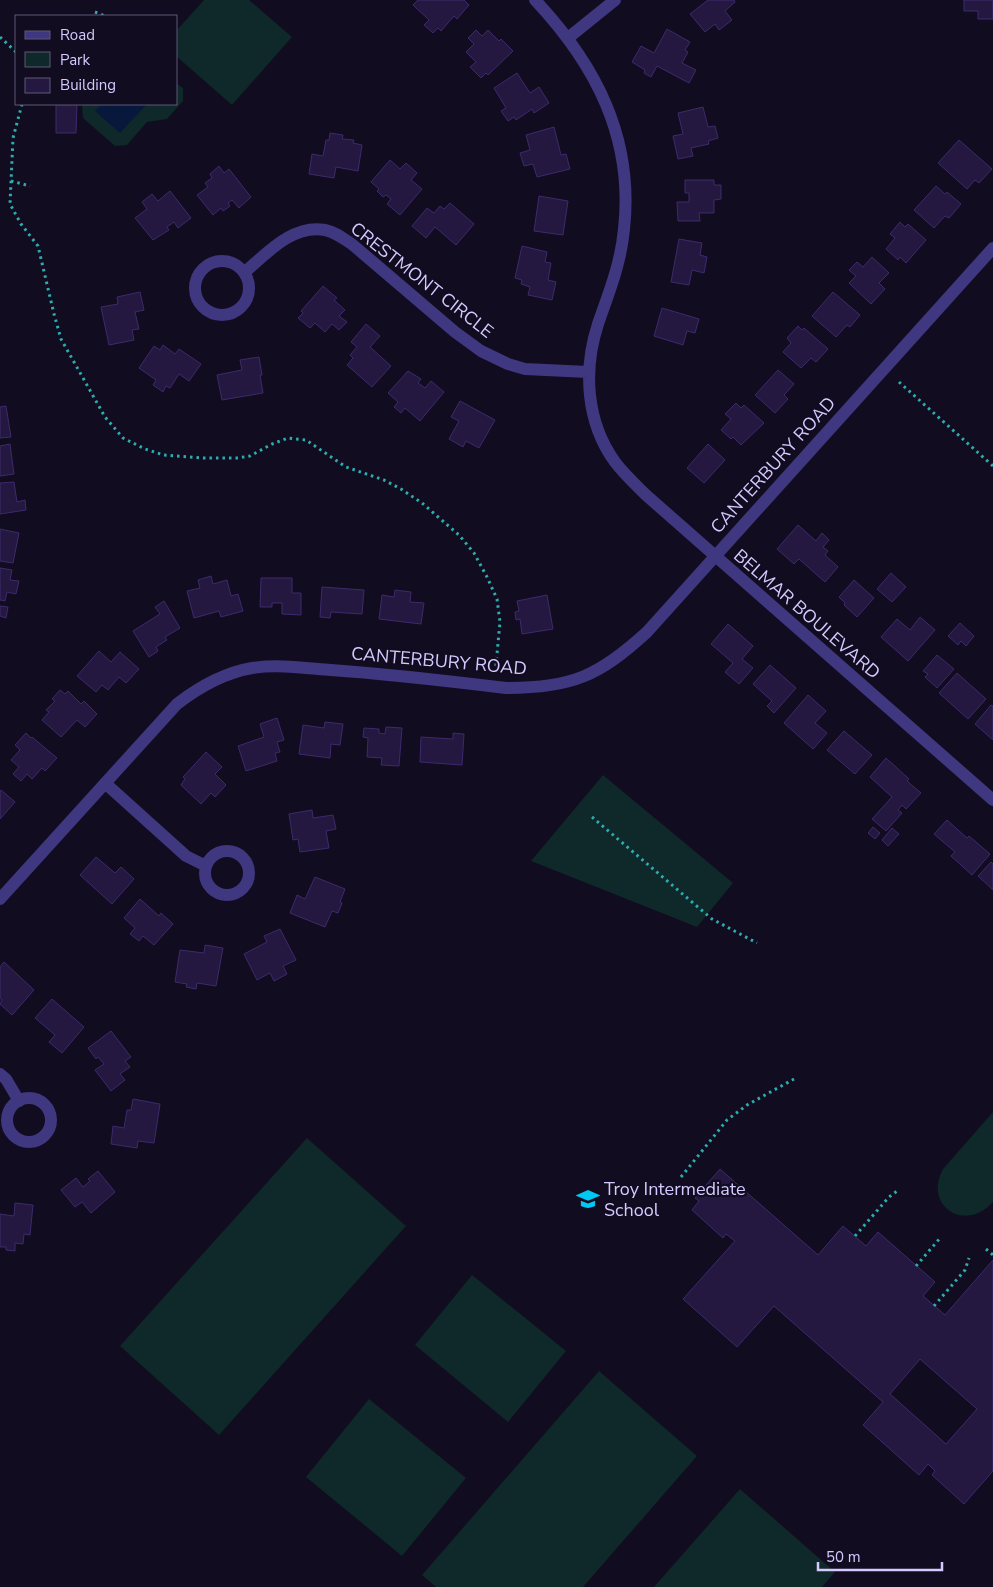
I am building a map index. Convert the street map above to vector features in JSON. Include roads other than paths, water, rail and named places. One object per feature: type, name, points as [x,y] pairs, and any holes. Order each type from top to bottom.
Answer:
[{"type":"street","name":"BELMAR BOULEVARD","points":[[535,0],[568,38],[586,63],[601,90],[612,116],[620,150],[626,186],[626,210],[621,254],[615,278],[592,345],[588,372],[590,397],[599,433],[615,461],[646,495],[993,800]]},
{"type":"street","points":[[568,38],[615,0]]},
{"type":"street","name":"CRESTMONT CIRCLE","points":[[245,272],[270,250],[290,236],[314,229],[326,230],[353,245],[455,332],[481,351],[508,364],[525,369],[588,372]]},
{"type":"street","name":"CANTERBURY ROAD","points":[[0,899],[177,704],[213,680],[227,674],[271,666],[348,671],[506,688],[546,686],[572,681],[595,672],[623,654],[647,632],[993,248]]},
{"type":"street","points":[[227,261],[240,267],[245,272],[250,285],[249,292],[247,299],[238,310],[232,314],[218,315],[205,309],[200,304],[195,291],[195,284],[201,271],[206,266],[213,262],[227,261]]},
{"type":"street","points":[[105,783],[186,856],[206,866]]},
{"type":"street","points":[[0,1074],[6,1079],[19,1101]]},
{"type":"water","points":[[101,105],[146,105],[120,133],[95,111]]},
{"type":"place","name":"Troy Intermediate School","points":[[588,1199]]}]
